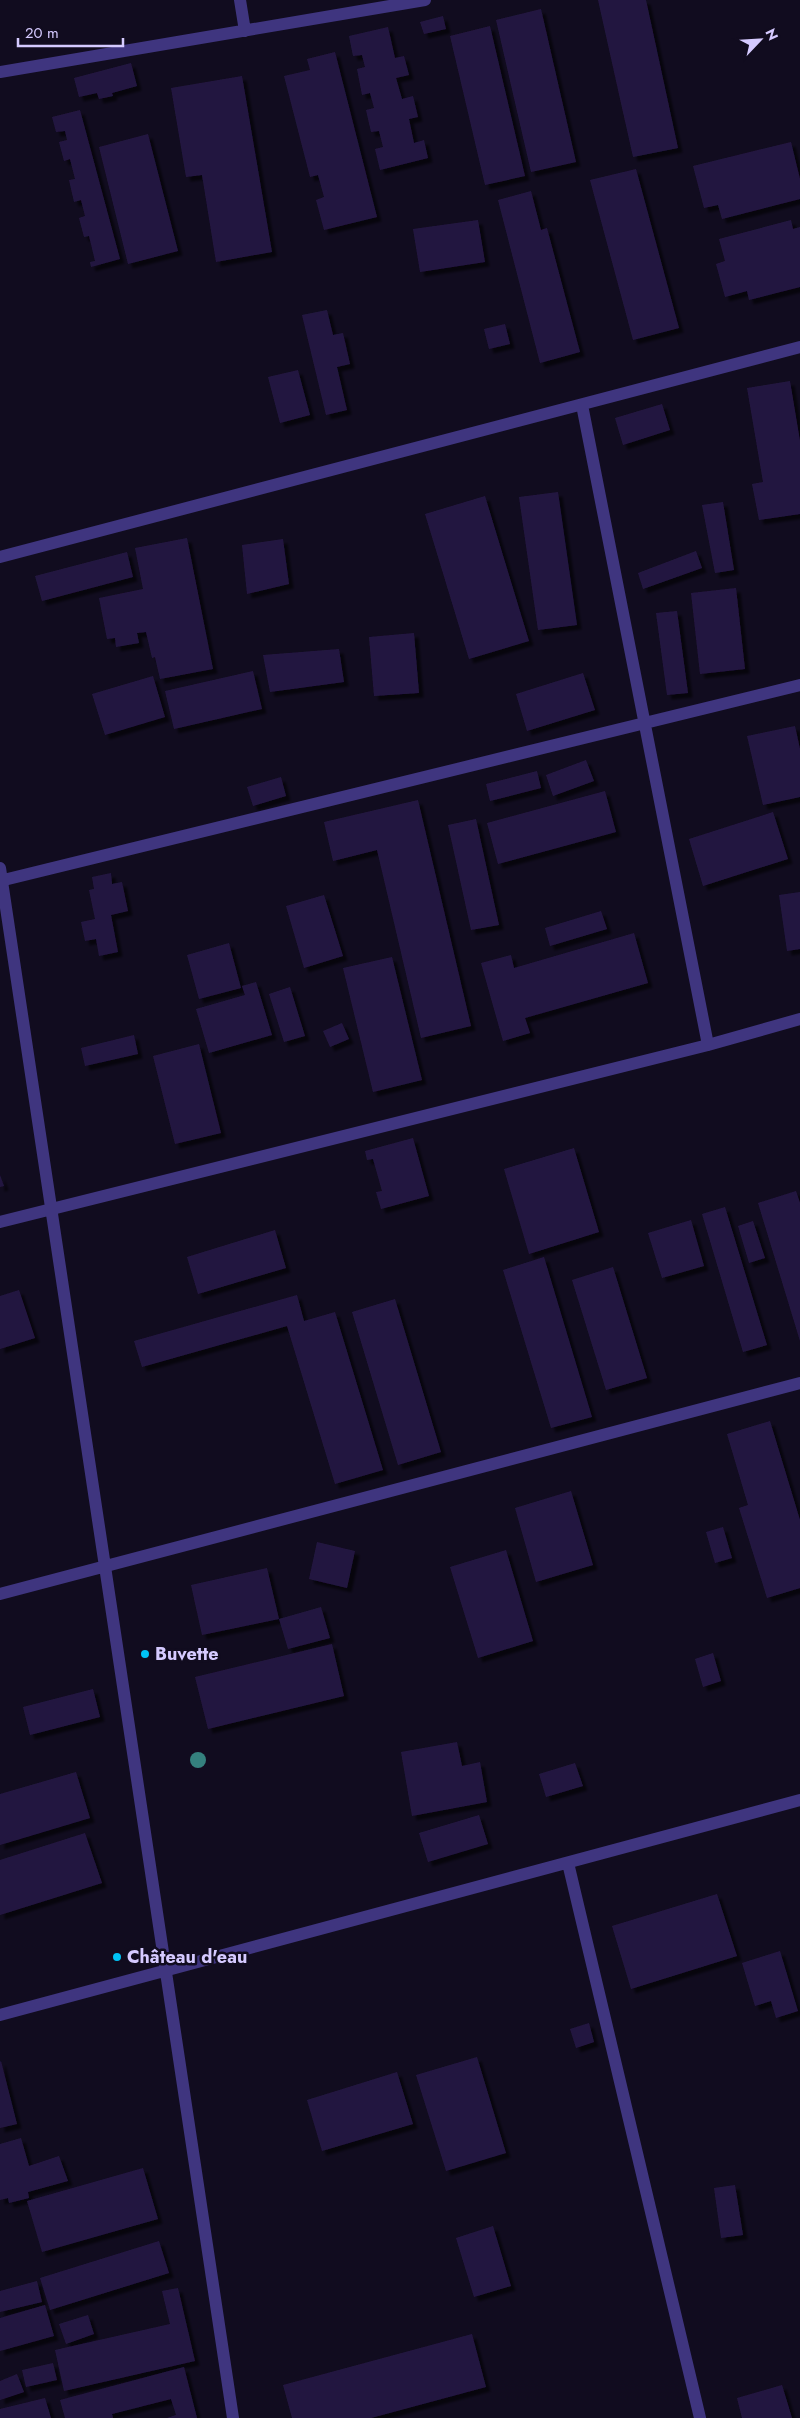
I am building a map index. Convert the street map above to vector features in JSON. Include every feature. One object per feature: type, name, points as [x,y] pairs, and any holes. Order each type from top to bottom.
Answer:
[{"type":"street","points":[[240,0],[245,31]]},
{"type":"street","points":[[0,72],[425,0]]},
{"type":"street","points":[[0,557],[800,347]]},
{"type":"street","points":[[582,405],[708,1045]]},
{"type":"street","points":[[233,2418],[1,876],[800,685]]},
{"type":"street","points":[[0,1222],[708,1045],[800,1019]]},
{"type":"street","points":[[0,1594],[800,1383]]},
{"type":"street","points":[[0,2015],[800,1800]]},
{"type":"street","points":[[568,1863],[700,2418]]},
{"type":"building","points":[[598,0],[646,0],[678,148],[633,157]]},
{"type":"building","points":[[541,9],[576,162],[531,172],[496,20]]},
{"type":"building","points":[[443,16],[446,29],[424,34],[420,22]]},
{"type":"building","points":[[490,26],[525,176],[485,185],[450,36]]},
{"type":"building","points":[[388,27],[395,58],[404,56],[409,75],[396,78],[402,99],[413,96],[418,117],[409,119],[414,143],[424,140],[428,158],[380,170],[375,149],[383,147],[379,131],[371,132],[366,110],[374,108],[370,93],[362,95],[357,69],[365,67],[362,55],[353,56],[349,36]]},
{"type":"building","points":[[335,52],[377,217],[324,230],[316,200],[324,197],[318,175],[310,177],[284,76],[310,70],[307,59]]},
{"type":"building","points":[[131,63],[137,86],[112,93],[113,96],[99,99],[97,93],[79,97],[74,78]]},
{"type":"building","points":[[242,76],[272,252],[216,262],[202,175],[186,177],[171,88]]},
{"type":"building","points":[[80,110],[120,259],[91,267],[90,262],[95,261],[89,236],[84,237],[79,218],[85,216],[81,200],[74,202],[69,180],[75,179],[70,159],[64,161],[59,142],[67,140],[65,131],[56,132],[52,117]]},
{"type":"building","points":[[148,134],[178,251],[128,264],[99,147]]},
{"type":"building","points":[[791,142],[800,179],[800,199],[722,219],[718,205],[704,208],[693,166]]},
{"type":"building","points":[[636,169],[679,328],[633,340],[590,180]]},
{"type":"building","points":[[531,191],[541,230],[547,228],[580,352],[540,363],[498,200]]},
{"type":"building","points":[[478,220],[485,262],[420,272],[413,229]]},
{"type":"building","points":[[791,220],[793,229],[800,227],[800,287],[749,300],[747,291],[725,297],[716,264],[725,261],[719,239]]},
{"type":"building","points":[[327,310],[333,335],[343,333],[350,364],[337,367],[347,410],[326,415],[302,315]]},
{"type":"building","points":[[505,324],[510,344],[489,349],[484,329]]},
{"type":"building","points":[[298,370],[310,415],[280,423],[268,377]]},
{"type":"building","points":[[790,381],[800,441],[800,514],[759,520],[752,484],[763,482],[747,388]]},
{"type":"building","points":[[662,404],[670,430],[623,445],[615,418]]},
{"type":"building","points":[[558,492],[577,625],[538,630],[519,497]]},
{"type":"building","points":[[485,496],[529,641],[469,659],[425,514]]},
{"type":"building","points":[[723,502],[734,570],[715,573],[702,505]]},
{"type":"building","points":[[187,538],[213,669],[160,679],[155,657],[152,658],[146,632],[137,633],[139,643],[116,647],[115,638],[107,639],[99,598],[143,589],[135,548]]},
{"type":"building","points":[[283,539],[289,584],[247,594],[242,545]]},
{"type":"building","points":[[696,551],[702,568],[643,589],[638,573]]},
{"type":"building","points":[[127,552],[133,577],[42,601],[35,576]]},
{"type":"building","points":[[736,588],[745,669],[700,674],[691,593]]},
{"type":"building","points":[[677,611],[688,693],[667,695],[656,613]]},
{"type":"building","points":[[414,633],[419,693],[374,696],[369,637]]},
{"type":"building","points":[[339,649],[344,682],[270,692],[263,655]]},
{"type":"building","points":[[253,671],[262,709],[174,729],[165,691]]},
{"type":"building","points":[[583,673],[595,710],[527,731],[516,694]]},
{"type":"building","points":[[153,676],[165,717],[105,735],[92,694]]},
{"type":"building","points":[[795,726],[800,749],[800,797],[763,805],[747,736]]},
{"type":"building","points":[[586,760],[594,781],[553,796],[546,775]]},
{"type":"building","points":[[537,771],[541,788],[490,801],[486,784]]},
{"type":"building","points":[[281,777],[286,796],[253,806],[247,787]]},
{"type":"building","points":[[605,791],[616,832],[498,864],[487,823]]},
{"type":"building","points":[[418,800],[471,1026],[421,1038],[377,850],[333,861],[324,822]]},
{"type":"building","points":[[773,812],[788,859],[703,886],[689,839]]},
{"type":"building","points":[[476,819],[499,925],[471,930],[448,825]]},
{"type":"building","points":[[111,873],[112,884],[122,882],[128,911],[111,915],[118,952],[99,956],[96,939],[85,941],[81,922],[95,919],[89,890],[94,889],[92,877]]},
{"type":"building","points":[[800,892],[800,949],[787,951],[779,895]]},
{"type":"building","points":[[324,895],[343,956],[304,968],[286,906]]},
{"type":"building","points":[[601,911],[607,929],[550,946],[545,928]]},
{"type":"building","points":[[634,933],[648,983],[525,1018],[530,1033],[503,1041],[481,963],[511,955],[514,968]]},
{"type":"building","points":[[229,943],[241,988],[199,999],[187,955]]},
{"type":"building","points":[[392,957],[422,1080],[373,1092],[343,968]]},
{"type":"building","points":[[256,982],[272,1035],[209,1053],[196,1009],[245,995],[242,986]]},
{"type":"building","points":[[290,987],[305,1036],[284,1042],[269,994]]},
{"type":"building","points":[[342,1023],[349,1039],[330,1047],[323,1031]]},
{"type":"building","points":[[134,1035],[138,1054],[85,1066],[81,1048]]},
{"type":"building","points":[[199,1044],[221,1133],[175,1144],[153,1056]]},
{"type":"building","points":[[413,1138],[429,1196],[381,1209],[376,1192],[382,1191],[373,1159],[367,1160],[365,1151]]},
{"type":"building","points":[[574,1148],[599,1232],[529,1254],[504,1169]]},
{"type":"building","points":[[0,1175],[4,1186],[0,1187]]},
{"type":"building","points":[[796,1191],[800,1203],[800,1341],[758,1203]]},
{"type":"building","points":[[725,1207],[767,1345],[743,1352],[702,1214]]},
{"type":"building","points":[[691,1220],[704,1266],[662,1278],[648,1233]]},
{"type":"building","points":[[753,1221],[765,1258],[749,1263],[738,1226]]},
{"type":"building","points":[[275,1230],[286,1268],[198,1294],[187,1257]]},
{"type":"building","points":[[544,1257],[592,1417],[551,1428],[503,1270]]},
{"type":"building","points":[[613,1267],[647,1378],[606,1390],[572,1280]]},
{"type":"building","points":[[19,1290],[35,1338],[0,1349],[0,1296]]},
{"type":"building","points":[[297,1295],[304,1321],[335,1312],[383,1470],[335,1484],[287,1326],[142,1367],[134,1341]]},
{"type":"building","points":[[395,1299],[441,1452],[398,1465],[352,1312]]},
{"type":"building","points":[[770,1421],[800,1520],[800,1588],[767,1598],[739,1508],[748,1505],[727,1434]]},
{"type":"building","points":[[571,1491],[593,1565],[536,1582],[515,1508]]},
{"type":"building","points":[[723,1527],[732,1558],[715,1563],[706,1532]]},
{"type":"building","points":[[317,1542],[355,1551],[347,1588],[309,1579]]},
{"type":"building","points":[[506,1550],[533,1641],[478,1658],[450,1567]]},
{"type":"building","points":[[267,1568],[279,1619],[202,1635],[191,1585]]},
{"type":"building","points":[[321,1607],[330,1638],[288,1649],[279,1619]]},
{"type":"building","points":[[332,1644],[344,1696],[208,1729],[195,1677]]},
{"type":"building","points":[[713,1653],[721,1681],[703,1687],[695,1659]]},
{"type":"building","points":[[93,1689],[100,1717],[30,1735],[23,1707]]},
{"type":"building","points":[[457,1742],[462,1766],[480,1762],[487,1802],[412,1816],[401,1752]]},
{"type":"building","points":[[575,1763],[583,1786],[546,1797],[539,1774]]},
{"type":"building","points":[[76,1772],[90,1818],[0,1845],[0,1794]]},
{"type":"building","points":[[479,1815],[488,1844],[428,1862],[419,1833]]},
{"type":"building","points":[[85,1833],[102,1883],[0,1915],[0,1860]]},
{"type":"building","points":[[717,1894],[737,1956],[631,1989],[612,1926]]},
{"type":"building","points":[[780,1951],[798,2011],[776,2018],[771,2001],[755,2006],[742,1963]]},
{"type":"building","points":[[589,2023],[594,2042],[576,2048],[570,2029]]},
{"type":"building","points":[[477,2057],[506,2153],[446,2171],[416,2075]]},
{"type":"building","points":[[0,2062],[17,2124],[0,2128]]},
{"type":"building","points":[[397,2072],[413,2124],[322,2151],[307,2100]]},
{"type":"building","points":[[21,2138],[29,2166],[59,2156],[68,2181],[28,2192],[29,2198],[9,2203],[8,2198],[0,2200],[0,2144]]},
{"type":"building","points":[[143,2168],[158,2219],[42,2252],[27,2201]]},
{"type":"building","points":[[735,2185],[743,2235],[721,2238],[714,2188]]},
{"type":"building","points":[[493,2226],[511,2286],[474,2297],[456,2238]]},
{"type":"building","points":[[159,2241],[169,2273],[50,2310],[40,2278]]},
{"type":"building","points":[[37,2281],[42,2302],[0,2312],[0,2291]]},
{"type":"building","points":[[178,2288],[195,2361],[64,2391],[55,2350],[170,2324],[162,2291]]},
{"type":"building","points":[[45,2305],[54,2336],[0,2351],[0,2318]]},
{"type":"building","points":[[88,2315],[94,2334],[66,2344],[59,2324]]},
{"type":"building","points":[[472,2334],[486,2387],[371,2418],[292,2418],[283,2385]]},
{"type":"building","points":[[53,2363],[57,2380],[26,2387],[22,2370]]},
{"type":"building","points":[[184,2367],[197,2418],[167,2418],[176,2415],[171,2399],[112,2414],[113,2418],[65,2418],[60,2400]]},
{"type":"building","points":[[17,2374],[24,2392],[0,2400],[0,2381]]},
{"type":"building","points":[[782,2385],[792,2418],[742,2418],[737,2398]]},
{"type":"building","points":[[45,2398],[51,2418],[0,2418],[0,2409]]},
{"type":"place","name":"Buvette","points":[[145,1654]]},
{"type":"place","name":"Château d'eau","points":[[117,1957]]}]
